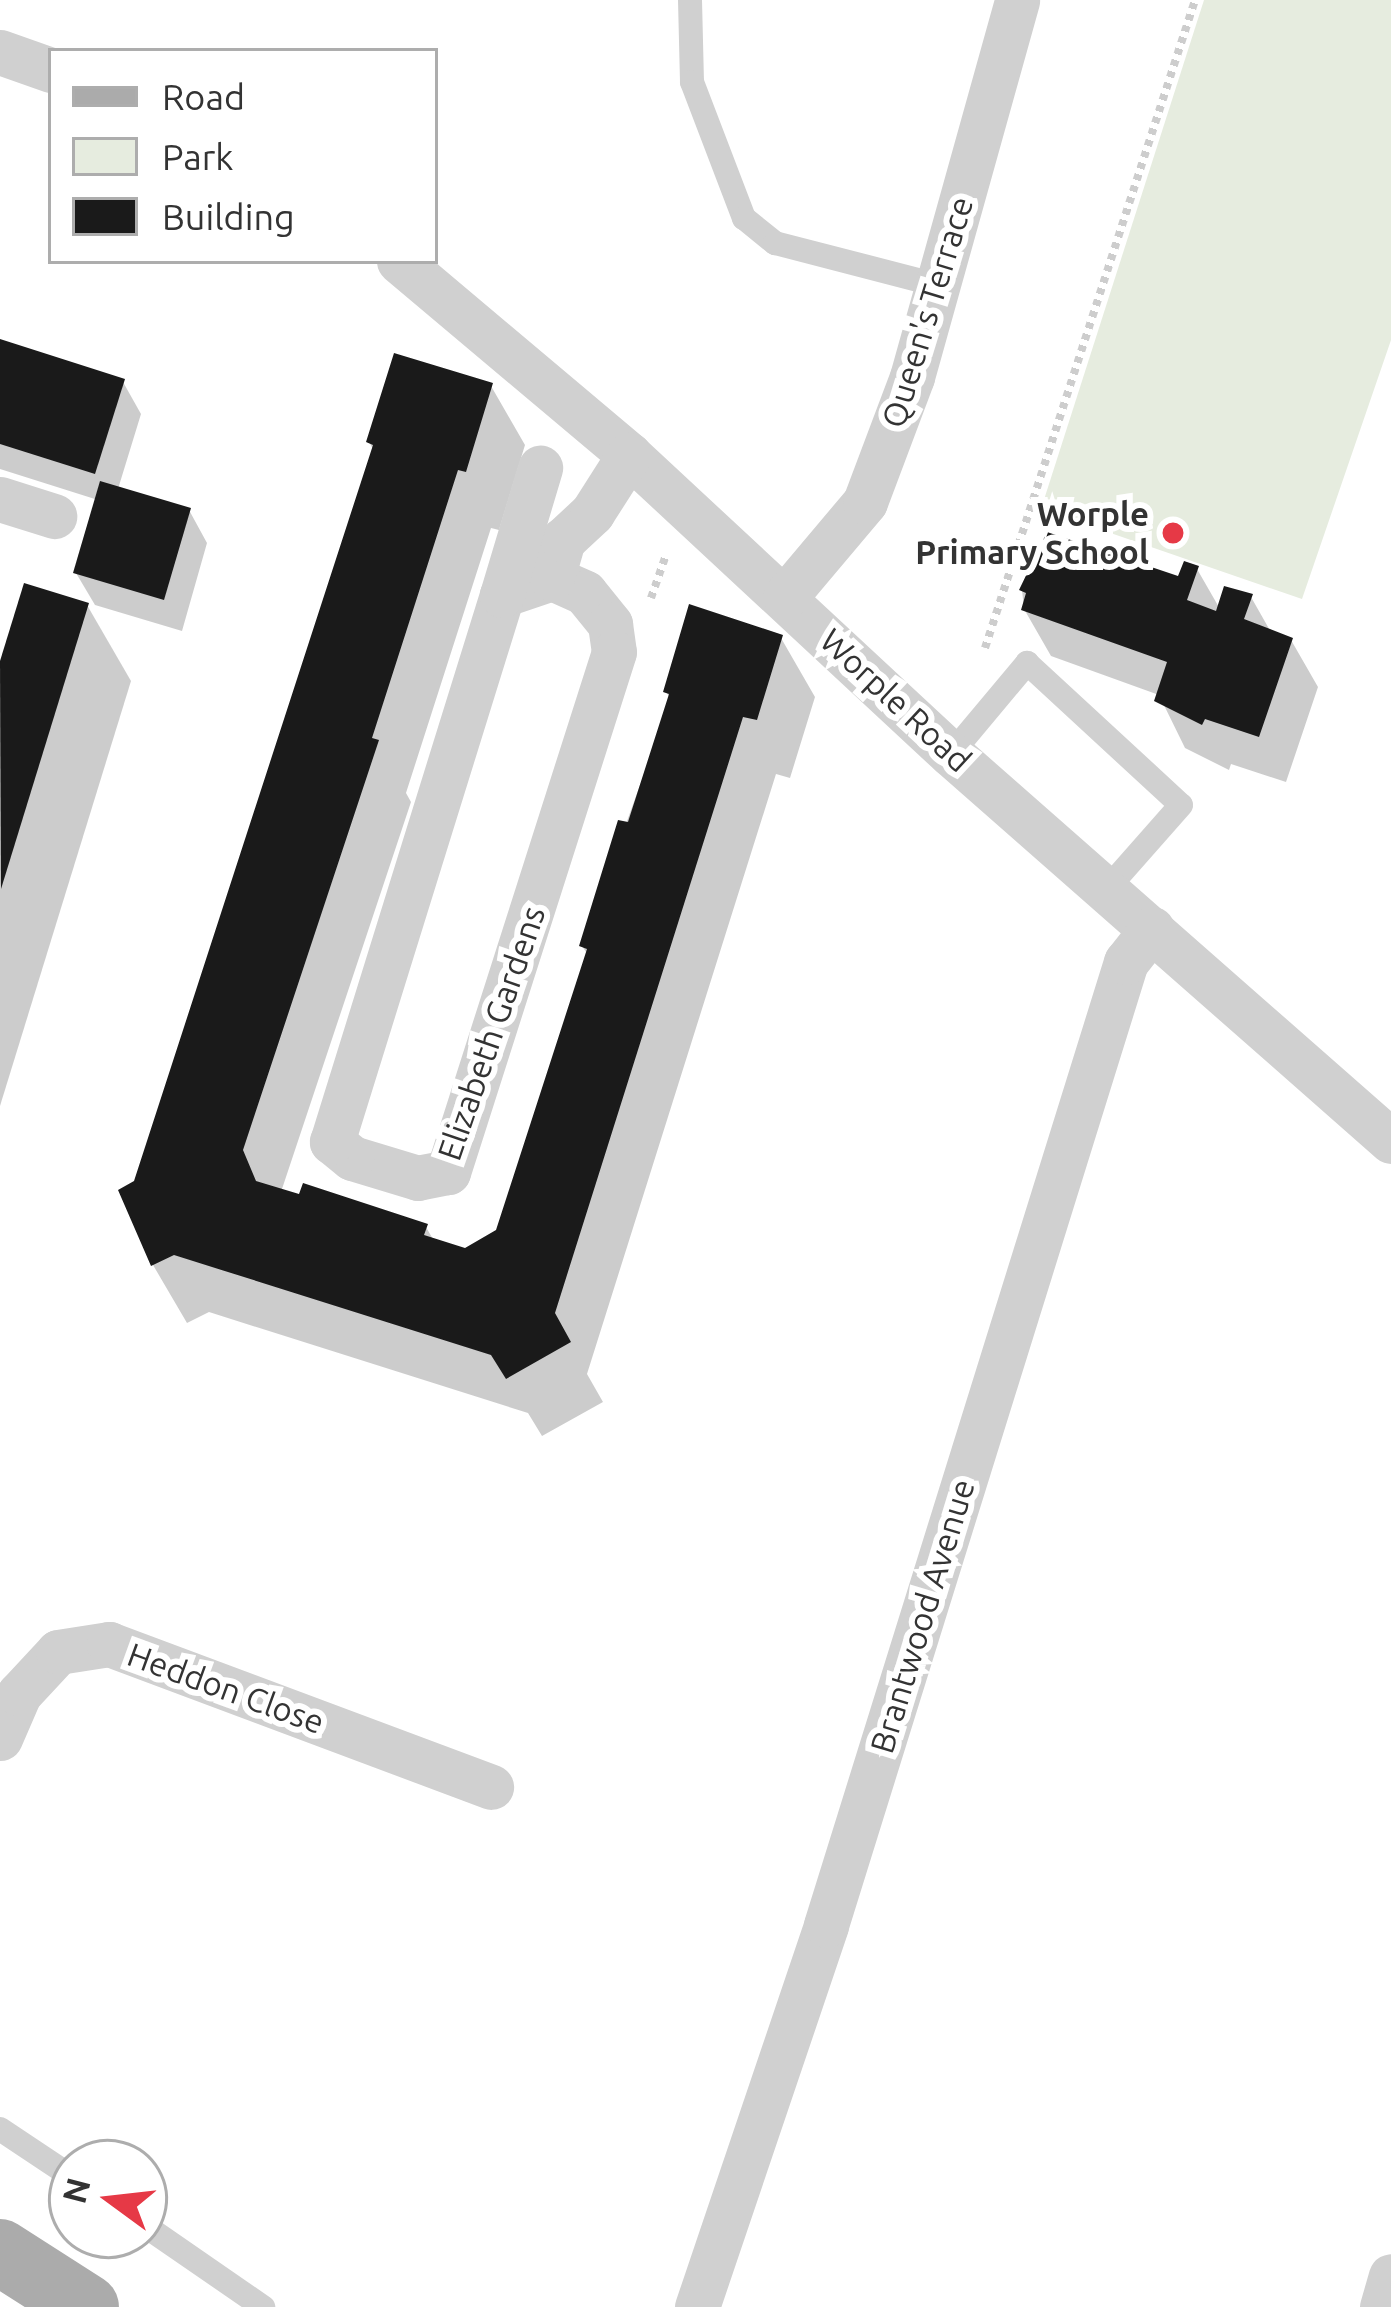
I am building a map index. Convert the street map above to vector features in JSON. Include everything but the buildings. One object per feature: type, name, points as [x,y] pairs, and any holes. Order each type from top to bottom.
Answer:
[{"type":"main road","points":[[0,2252],[86,2307]]},
{"type":"street","name":"Queen's Terrace","points":[[785,597],[865,502],[937,285],[1017,0]]},
{"type":"street","points":[[0,52],[48,69]]},
{"type":"street","name":"Worple Road","points":[[403,264],[629,455],[952,754],[1389,1132]]},
{"type":"street","points":[[614,652],[610,624],[568,585],[563,540],[592,513],[629,455]]},
{"type":"street","name":"Elizabeth Gardens","points":[[540,468],[332,1142],[352,1158],[418,1178],[448,1172],[614,652]]},
{"type":"street","points":[[0,499],[53,516]]},
{"type":"street","points":[[502,596],[568,585]]},
{"type":"street","name":"Brantwood Avenue","points":[[697,2307],[826,1925],[1126,962],[1152,929]]},
{"type":"street","name":"Heddon Close","points":[[0,1738],[19,1694],[58,1652],[109,1644],[491,1787]]},
{"type":"street","points":[[1382,2307],[1391,2276]]},
{"type":"lane","points":[[690,0],[692,82],[744,218],[775,244],[937,285]]},
{"type":"lane","points":[[952,754],[1027,663],[1181,805],[1108,890]]},
{"type":"lane","points":[[0,2129],[48,2161]]},
{"type":"lane","points":[[168,2242],[263,2307]]},
{"type":"path","points":[[981,660],[1195,0]]},
{"type":"path","points":[[614,652],[640,628],[670,544],[694,515]]},
{"type":"green space","points":[[1204,0],[1391,0],[1391,340],[1302,599],[1041,509]]},
{"type":"place","name":"Worple Primary School","points":[[1173,533]]}]
